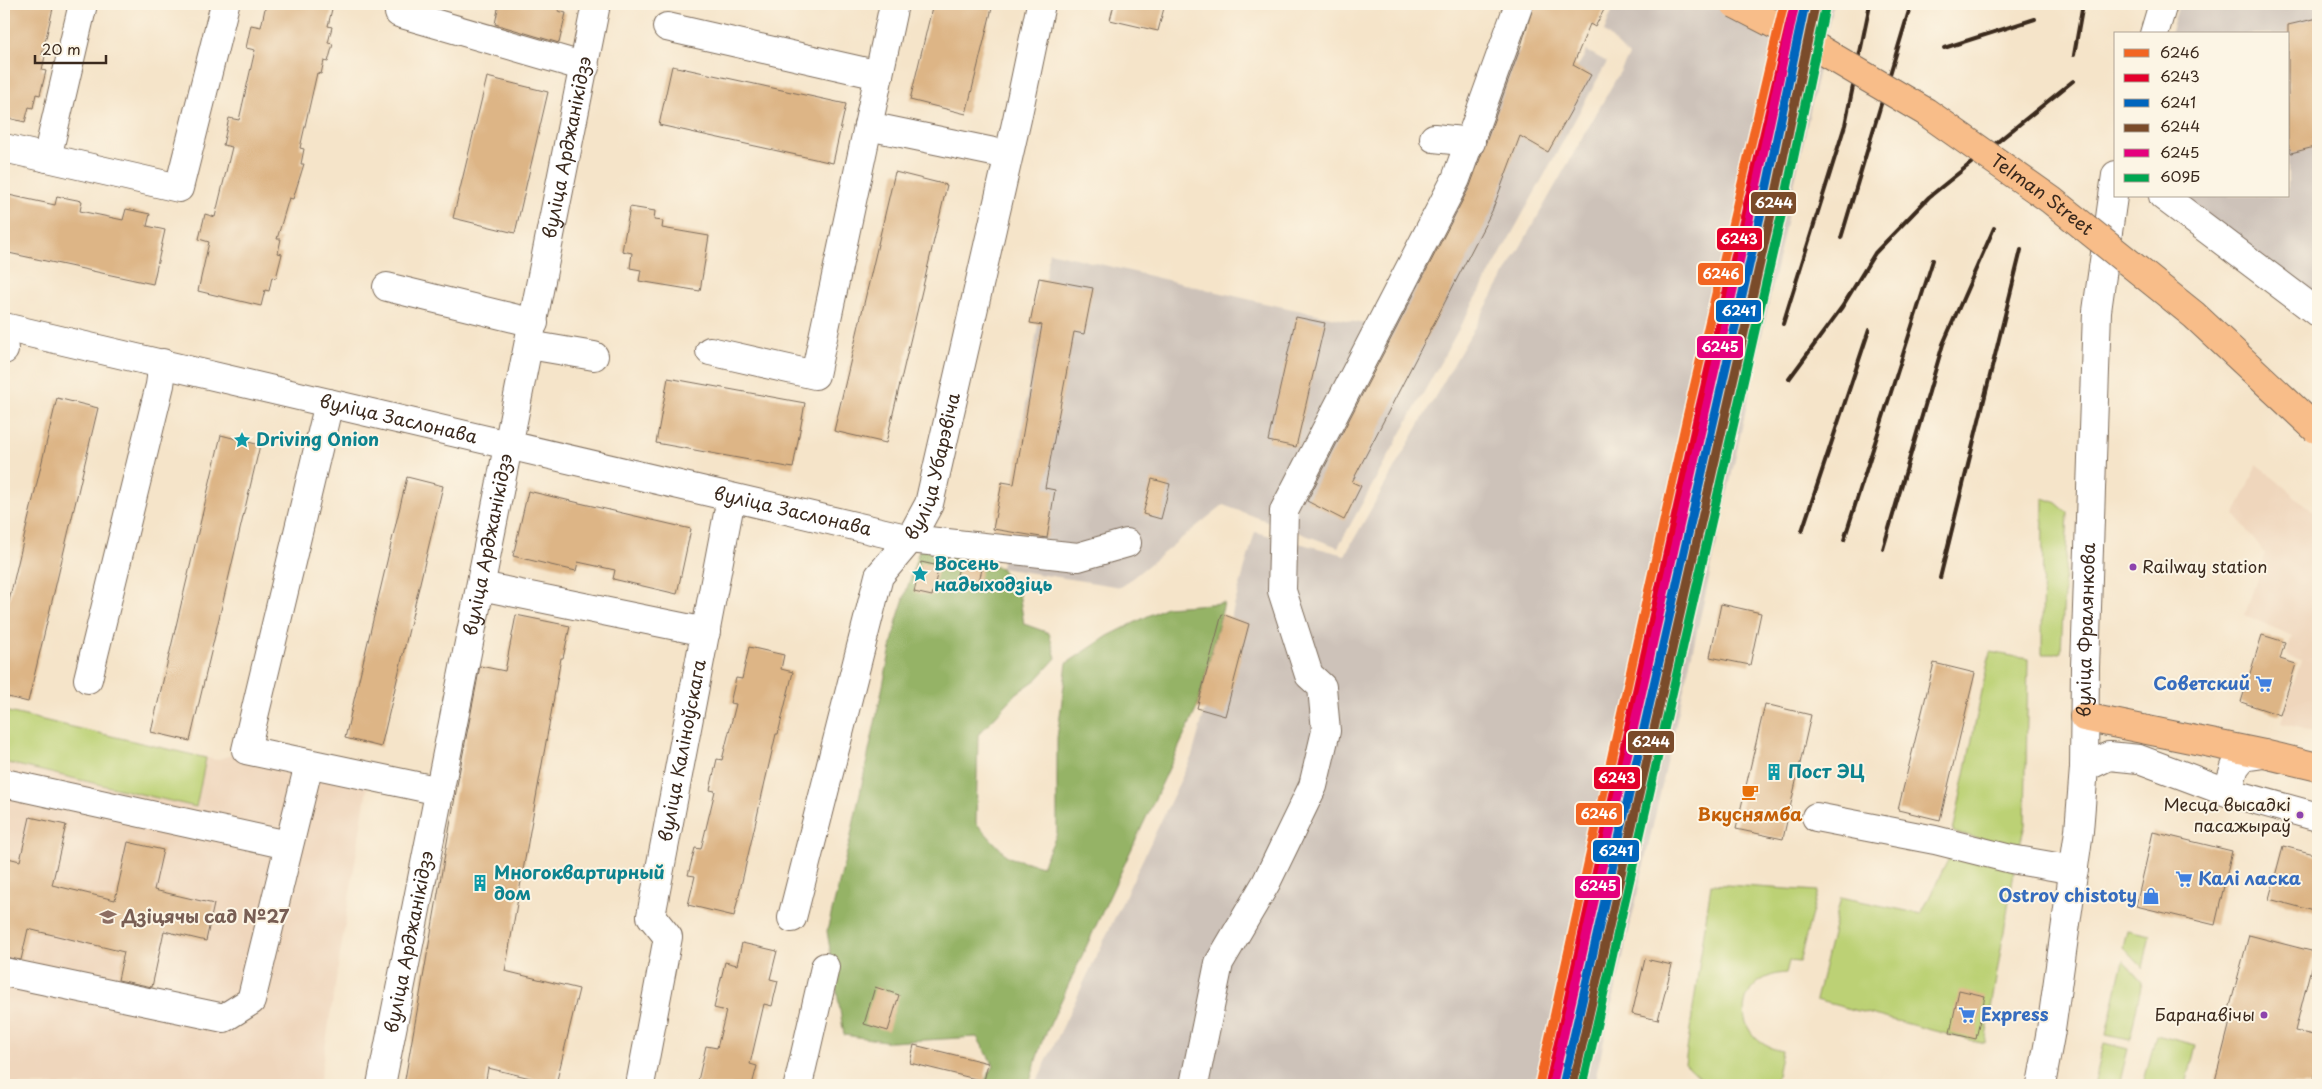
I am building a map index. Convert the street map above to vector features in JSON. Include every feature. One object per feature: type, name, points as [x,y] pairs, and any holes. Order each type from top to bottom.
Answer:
[{"type":"main road","name":"Telman Street","points":[[1735,4],[1797,36],[1926,112],[2051,200],[2194,315],[2318,431]]},
{"type":"main road","points":[[2084,717],[2318,767]]},
{"type":"street","points":[[47,158],[83,4]]},
{"type":"street","points":[[4,148],[179,188],[225,4]]},
{"type":"street","points":[[402,4],[399,14],[585,67]]},
{"type":"street","name":"вуліца Арджанікідзэ","points":[[381,1085],[503,468],[532,334],[596,4]]},
{"type":"street","points":[[710,351],[815,375],[894,4]]},
{"type":"street","name":"вуліца Убарэвіча","points":[[792,918],[879,576],[910,539],[929,504],[1041,4]]},
{"type":"street","points":[[1194,1085],[1219,963],[1266,883],[1313,786],[1326,731],[1322,687],[1308,675],[1282,591],[1284,511],[1456,179],[1519,4]]},
{"type":"street","points":[[2155,32],[2163,4]]},
{"type":"street","points":[[667,27],[879,75]]},
{"type":"street","points":[[868,126],[1008,155]]},
{"type":"street","points":[[1434,138],[1470,142]]},
{"type":"street","name":"вуліца Фралянкова","points":[[2041,1085],[2051,1030],[2079,831],[2084,768],[2097,311],[2114,189]]},
{"type":"street","points":[[2166,198],[2318,313]]},
{"type":"street","points":[[388,287],[594,356]]},
{"type":"street","name":"вуліца Заслонава","points":[[4,327],[163,362],[509,446],[910,539],[1078,557],[1127,543]]},
{"type":"street","points":[[88,679],[160,385],[163,362]]},
{"type":"street","points":[[330,403],[246,750],[440,791]]},
{"type":"street","name":"вуліца Каліноўскага","points":[[640,1085],[668,937],[651,916],[731,498]]},
{"type":"street","points":[[481,586],[706,632]]},
{"type":"street","points":[[2227,792],[2235,767],[2243,757],[2264,754]]},
{"type":"street","points":[[2084,768],[2109,756],[2139,759],[2227,792],[2318,818]]},
{"type":"street","points":[[4,972],[224,1018],[252,1001],[309,764]]},
{"type":"street","points":[[4,784],[288,845]]},
{"type":"street","points":[[1816,816],[2074,870]]},
{"type":"street","points":[[798,1085],[825,967]]},
{"type":"shaded area","points":[[1615,4],[1833,4],[1717,543],[1594,1085],[1035,1085],[1192,756],[1255,532],[1345,555],[1629,56],[1604,31]]},
{"type":"shaded area","points":[[2179,4],[2318,4],[2318,302],[2179,198],[2290,198],[2290,32],[2171,32]]},
{"type":"shaded area","points":[[1517,51],[1559,76],[1577,68],[1587,51],[1607,62],[1338,547],[1223,505],[1121,587],[1001,568],[1049,252],[1264,303],[1364,324],[1382,337],[1498,83]]},
{"type":"shaded area","points":[[2257,464],[2318,516],[2318,733],[2281,723],[2301,661],[2286,655],[2292,636],[2245,615],[2265,554],[2235,515]]},
{"type":"shaded area","points":[[4,711],[216,760],[246,750],[369,776],[319,1085],[4,1085]]},
{"type":"green space","points":[[2043,498],[2055,502],[2068,513],[2061,652],[2056,654],[2042,654]]},
{"type":"green space","points":[[920,548],[1001,568],[1019,593],[1024,624],[1049,633],[1056,658],[1037,679],[1017,693],[978,735],[976,823],[1008,857],[1042,866],[1057,834],[1057,738],[1067,663],[1108,636],[1166,607],[1224,603],[1197,708],[1041,1044],[1029,1085],[982,1085],[994,1066],[977,1037],[891,1042],[844,1035],[827,931],[850,840],[897,620]]},
{"type":"green space","points":[[1990,652],[2028,659],[2025,825],[2019,848],[1953,832]]},
{"type":"green space","points":[[4,711],[206,758],[196,807],[4,762]]},
{"type":"green space","points":[[1952,852],[2015,866],[1985,1044],[1816,1000],[1841,897],[1921,914]]},
{"type":"green space","points":[[1711,884],[1818,891],[1799,962],[1789,961],[1786,973],[1768,977],[1755,985],[1747,996],[1744,1009],[1746,1023],[1753,1035],[1765,1045],[1782,1051],[1775,1085],[1707,1085],[1685,1064]]},
{"type":"green space","points":[[2127,930],[2150,935],[2143,968],[2123,947]]},
{"type":"green space","points":[[2123,960],[2142,981],[2130,1040],[2106,1035]]},
{"type":"green space","points":[[2156,1035],[2196,1045],[2186,1085],[2143,1085]]},
{"type":"green space","points":[[2104,1043],[2128,1049],[2119,1085],[2094,1085]]},
{"type":"building","points":[[4,4],[54,4],[42,55],[45,56],[42,70],[46,71],[40,95],[36,94],[33,108],[29,107],[25,122],[4,117]]},
{"type":"building","points":[[266,4],[311,4],[332,9],[328,26],[332,27],[328,43],[333,44],[328,62],[324,61],[321,74],[317,73],[300,148],[304,149],[301,164],[304,164],[293,199],[289,198],[277,239],[281,239],[278,253],[282,254],[276,278],[272,277],[269,291],[265,290],[261,306],[198,291],[209,242],[199,239],[205,214],[215,217],[232,147],[223,145],[229,118],[239,120],[255,50],[246,48],[251,25],[261,27]]},
{"type":"building","points":[[499,4],[560,4],[558,11],[566,13],[559,43],[495,24]]},
{"type":"building","points":[[933,4],[993,4],[966,114],[910,100]]},
{"type":"building","points":[[1114,4],[1165,4],[1158,31],[1110,20]]},
{"type":"building","points":[[1534,4],[1607,4],[1595,27],[1590,24],[1573,65],[1591,75],[1548,152],[1520,136],[1492,211],[1352,482],[1361,486],[1344,520],[1307,501],[1470,186],[1521,46]]},
{"type":"building","points":[[2318,18],[2318,146],[2291,153],[2290,32],[2288,32],[2288,25]]},
{"type":"building","points":[[672,66],[846,104],[833,163],[659,125]]},
{"type":"building","points":[[487,77],[548,92],[515,233],[453,218]]},
{"type":"building","points":[[895,172],[947,185],[886,443],[834,431]]},
{"type":"building","points":[[4,194],[55,205],[57,196],[82,201],[80,211],[123,220],[126,209],[150,214],[147,226],[165,230],[153,284],[4,252]]},
{"type":"building","points":[[630,207],[655,211],[654,220],[663,221],[662,228],[709,236],[700,291],[639,281],[641,270],[630,268],[632,253],[622,251]]},
{"type":"building","points":[[1039,278],[1093,288],[1084,334],[1074,332],[1045,488],[1055,490],[1047,538],[993,529],[1002,482],[1014,484],[1042,325],[1030,323]]},
{"type":"building","points":[[1296,317],[1325,323],[1296,447],[1268,441]]},
{"type":"building","points":[[668,378],[805,403],[793,468],[656,443]]},
{"type":"building","points":[[57,398],[98,408],[28,702],[4,696],[4,622]]},
{"type":"building","points":[[221,435],[260,445],[190,741],[151,732]]},
{"type":"building","points":[[407,477],[443,486],[381,747],[345,738]]},
{"type":"building","points":[[1152,479],[1170,484],[1161,519],[1143,514]]},
{"type":"building","points":[[528,491],[691,529],[677,594],[613,579],[615,570],[578,562],[576,571],[513,556]]},
{"type":"building","points":[[961,560],[983,566],[977,588],[955,582]]},
{"type":"building","points":[[921,562],[939,566],[932,596],[914,592]]},
{"type":"building","points":[[1721,604],[1761,613],[1750,665],[1710,657]]},
{"type":"building","points":[[1222,614],[1249,624],[1225,716],[1197,708]]},
{"type":"building","name":"Многоквартирный дом","points":[[516,615],[570,626],[563,658],[561,658],[505,971],[579,989],[556,1084],[488,1068],[485,1085],[404,1085],[480,666],[505,671]]},
{"type":"building","points":[[2262,635],[2285,642],[2280,659],[2296,664],[2280,715],[2241,702]]},
{"type":"building","points":[[749,647],[784,655],[781,669],[793,672],[778,734],[776,734],[734,916],[688,905],[695,876],[688,875],[695,848],[701,849],[715,791],[710,790],[717,759],[722,760],[736,704],[730,703],[736,678],[742,679]]},
{"type":"building","points":[[1934,663],[1975,673],[1940,820],[1898,810]]},
{"type":"building","name":"Пост ЭЦ","points":[[1765,704],[1811,715],[1783,839],[1736,829]]},
{"type":"building","name":"Дзіцячы сад №27","points":[[30,817],[66,825],[52,885],[115,900],[128,842],[163,850],[154,890],[214,904],[206,941],[164,931],[152,987],[118,980],[124,952],[28,929],[21,960],[4,957],[4,857],[20,861]]},
{"type":"building","name":"Калі ласка","points":[[2153,832],[2232,851],[2215,925],[2136,906]]},
{"type":"building","points":[[2283,846],[2318,855],[2318,912],[2269,899]]},
{"type":"building","name":"Баранавічы","points":[[2249,935],[2315,952],[2295,1031],[2318,1036],[2318,1059],[2312,1085],[2214,1085],[2230,1022],[2226,1021]]},
{"type":"building","points":[[742,943],[777,951],[770,979],[778,981],[772,1006],[764,1004],[750,1064],[757,1066],[752,1085],[697,1085],[706,1046],[717,1048],[726,1011],[714,1008],[725,962],[737,965]]},
{"type":"building","points":[[1645,959],[1672,965],[1658,1020],[1632,1014]]},
{"type":"building","points":[[875,987],[899,995],[888,1031],[864,1024]]},
{"type":"building","name":"Express","points":[[1959,990],[1985,996],[1976,1039],[1950,1033]]},
{"type":"building","points":[[914,1045],[988,1063],[984,1081],[910,1063]]},
{"type":"railway","points":[[1783,324],[1845,125],[1870,4]]},
{"type":"railway","points":[[1841,238],[1911,4]]},
{"type":"railway","points":[[2074,55],[2083,4]]},
{"type":"railway","points":[[1944,48],[2035,19]]},
{"type":"railway","points":[[1789,379],[1842,307],[1875,253],[1929,197],[2073,81]]},
{"type":"railway","points":[[1883,549],[1943,344],[1994,228]]},
{"type":"railway","points":[[1940,578],[2021,250]]},
{"type":"railway","points":[[1844,540],[1933,260]]},
{"type":"railway","points":[[1802,531],[1869,330]]},
{"type":"transit line","name":"6246","points":[[1539,1085],[1687,417],[1784,4]]},
{"type":"transit line","name":"6245","points":[[1553,1083],[1755,193],[1795,4]]},
{"type":"transit line","name":"6241","points":[[1563,1085],[1765,195],[1805,4]]},
{"type":"transit line","name":"6243","points":[[1549,1085],[1697,419],[1794,6]]},
{"type":"transit line","name":"6244","points":[[1573,1085],[1775,197],[1815,6]]},
{"type":"transit line","name":"609Б","points":[[1583,1085],[1785,199],[1825,8]]},
{"type":"place","name":"Driving Onion","points":[[242,440]]},
{"type":"place","name":"Railway station","points":[[2133,567]]},
{"type":"place","name":"Восень надыходзіць","points":[[920,574]]},
{"type":"place","name":"Советский","points":[[2264,684]]},
{"type":"place","name":"Пост ЭЦ","points":[[1774,772]]},
{"type":"place","name":"Вкуснямба","points":[[1750,792]]},
{"type":"place","name":"Месца высадкі пасажыраў","points":[[2300,815]]},
{"type":"place","name":"Калі ласка","points":[[2184,879]]},
{"type":"place","name":"Многоквартирный дом","points":[[480,883]]},
{"type":"place","name":"Ostrov chistoty","points":[[2151,896]]},
{"type":"place","name":"Дзіцячы сад №27","points":[[108,917]]},
{"type":"place","name":"Express","points":[[1967,1015]]},
{"type":"place","name":"Баранавічы","points":[[2264,1015]]}]
